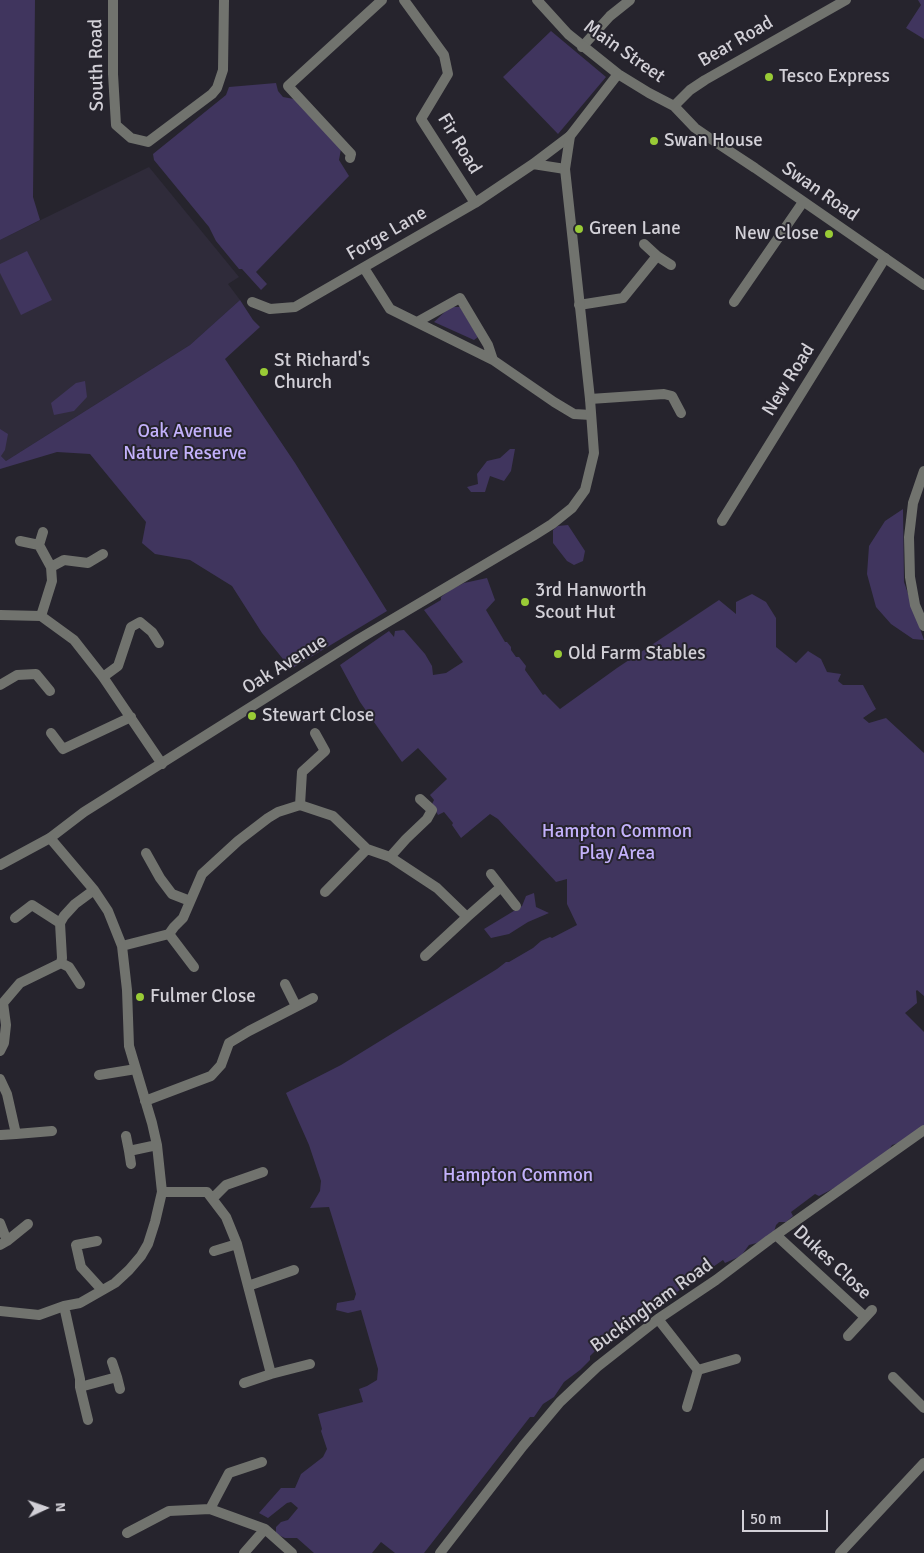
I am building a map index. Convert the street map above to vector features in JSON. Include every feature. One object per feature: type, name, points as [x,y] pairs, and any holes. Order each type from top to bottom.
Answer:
[{"type":"street","name":"South Road","points":[[113,0],[113,74],[116,125],[131,138],[148,142],[218,88],[223,70],[224,0]]},
{"type":"street","points":[[350,158],[352,154],[288,86],[382,0]]},
{"type":"street","name":"Fir Road","points":[[404,0],[444,55],[448,74],[421,119],[474,203]]},
{"type":"street","name":"Main Street","points":[[537,0],[582,47],[618,74],[674,106]]},
{"type":"street","points":[[582,47],[610,16],[630,0]]},
{"type":"street","name":"Bear Road","points":[[674,106],[690,90],[705,80],[846,0]]},
{"type":"street","points":[[364,268],[390,308],[493,360],[574,414],[591,415],[565,169],[570,136],[618,74]]},
{"type":"street","name":"Swan Road","points":[[674,106],[695,128],[924,285]]},
{"type":"street","name":"Forge Lane","points":[[252,302],[270,309],[295,307],[474,203],[533,164],[570,136]]},
{"type":"street","points":[[533,164],[565,169]]},
{"type":"street","points":[[734,302],[803,202]]},
{"type":"street","points":[[644,244],[671,265]]},
{"type":"street","points":[[579,305],[622,298],[657,256]]},
{"type":"street","name":"New Road","points":[[722,521],[885,258]]},
{"type":"street","points":[[417,322],[460,298],[488,345],[493,360]]},
{"type":"street","points":[[590,399],[664,394],[672,396],[681,413]]},
{"type":"street","name":"Oak Avenue","points":[[0,865],[50,838],[84,812],[359,639],[552,524],[572,508],[585,490],[594,453],[591,415]]},
{"type":"street","points":[[924,471],[913,503],[909,537],[910,577],[915,605],[924,626]]},
{"type":"street","points":[[41,616],[52,582],[51,567],[39,545],[43,532]]},
{"type":"street","points":[[20,541],[39,545]]},
{"type":"street","points":[[51,567],[64,560],[88,563],[102,554]]},
{"type":"street","points":[[0,614],[41,616],[74,640],[103,677],[162,764]]},
{"type":"street","points":[[103,677],[118,666],[131,627],[140,622],[152,632],[159,643]]},
{"type":"street","points":[[0,685],[17,675],[36,674],[50,691]]},
{"type":"street","points":[[51,733],[63,749],[131,717]]},
{"type":"street","points":[[300,805],[302,772],[325,751],[315,733]]},
{"type":"street","points":[[390,857],[427,819],[432,810],[420,799]]},
{"type":"street","points":[[122,946],[169,934],[184,918],[202,874],[238,841],[278,812],[300,805],[333,816],[367,849],[390,857],[437,888],[467,917]]},
{"type":"street","points":[[0,1311],[39,1315],[64,1306],[80,1303],[115,1283],[141,1256],[148,1244],[162,1192],[157,1145],[152,1123],[128,1046],[127,990],[122,946],[108,911],[94,890],[50,838]]},
{"type":"street","points":[[325,892],[367,849]]},
{"type":"street","points":[[146,853],[160,878],[172,894],[190,901]]},
{"type":"street","points":[[491,874],[516,906]]},
{"type":"street","points":[[425,956],[501,887]]},
{"type":"street","points":[[61,962],[60,923],[75,904],[94,890]]},
{"type":"street","points":[[15,918],[32,906],[60,923]]},
{"type":"street","points":[[169,934],[194,967]]},
{"type":"street","points":[[61,962],[69,967],[80,984]]},
{"type":"street","points":[[0,1051],[4,1043],[6,1025],[1,1003],[20,983],[61,962]]},
{"type":"street","points":[[285,984],[296,1006]]},
{"type":"street","points":[[145,1101],[211,1076],[221,1065],[229,1043],[249,1030],[313,998]]},
{"type":"street","points":[[99,1075],[136,1069]]},
{"type":"street","points":[[0,1079],[7,1094],[16,1134]]},
{"type":"street","name":"Buckingham Road","points":[[440,1553],[523,1446],[560,1402],[597,1367],[658,1319],[716,1280],[924,1130]]},
{"type":"street","points":[[1,1135],[52,1131]]},
{"type":"street","points":[[126,1136],[131,1164]]},
{"type":"street","points":[[129,1151],[157,1145]]},
{"type":"street","points":[[213,1198],[226,1185],[263,1172]]},
{"type":"street","points":[[162,1192],[207,1192],[226,1217],[237,1244],[271,1374]]},
{"type":"street","points":[[0,1223],[4,1243],[28,1224]]},
{"type":"street","name":"Dukes Close","points":[[776,1235],[868,1313],[848,1336]]},
{"type":"street","points":[[97,1241],[76,1246],[81,1267],[102,1290]]},
{"type":"street","points":[[214,1251],[237,1244]]},
{"type":"street","points":[[248,1286],[294,1270]]},
{"type":"street","points":[[64,1306],[88,1420]]},
{"type":"street","points":[[658,1319],[698,1370]]},
{"type":"street","points":[[698,1370],[736,1359]]},
{"type":"street","points":[[112,1362],[120,1389]]},
{"type":"street","points":[[244,1383],[310,1364]]},
{"type":"street","points":[[687,1407],[698,1370]]},
{"type":"street","points":[[80,1387],[116,1377]]},
{"type":"street","points":[[893,1377],[924,1408]]},
{"type":"street","points":[[210,1509],[229,1474],[262,1462]]},
{"type":"street","points":[[840,1553],[924,1463]]},
{"type":"street","points":[[127,1533],[169,1511],[210,1509],[265,1529],[292,1553]]},
{"type":"street","points":[[244,1553],[265,1529]]},
{"type":"shaded area","points":[[149,167],[239,277],[228,284],[240,300],[190,345],[6,461],[0,455],[0,240]]},
{"type":"green space","points":[[0,0],[35,0],[33,197],[40,220],[0,240]]},
{"type":"green space","points":[[918,0],[924,0],[924,39],[906,28],[921,5]]},
{"type":"green space","points":[[551,31],[606,77],[558,134],[503,77]]},
{"type":"green space","points":[[276,83],[278,91],[283,97],[294,99],[341,149],[339,160],[349,176],[256,272],[267,284],[261,290],[242,269],[239,269],[216,241],[209,227],[154,160],[153,154],[226,95],[229,87]]},
{"type":"green space","points":[[27,251],[52,300],[21,315],[0,273],[0,264]]},
{"type":"green space","name":"Oak Avenue Nature Reserve","points":[[240,300],[260,327],[225,359],[295,463],[387,611],[291,669],[262,633],[232,586],[190,560],[155,554],[142,543],[146,522],[90,454],[57,452],[0,469],[0,429],[8,434],[5,450],[1,456],[6,461],[190,345]]},
{"type":"green space","points":[[450,307],[460,307],[478,337],[474,340],[434,322]]},
{"type":"green space","points":[[85,381],[87,397],[74,411],[54,415],[51,403],[76,383]]},
{"type":"green space","points":[[510,449],[515,449],[511,471],[504,481],[490,476],[485,492],[471,492],[467,487],[478,484],[477,474],[487,461],[500,458]]},
{"type":"green space","points":[[903,509],[904,582],[924,640],[913,639],[891,624],[876,607],[867,574],[869,546],[885,521]]},
{"type":"green space","points":[[568,525],[585,551],[583,561],[574,565],[567,561],[553,543],[553,530],[558,526]]},
{"type":"green space","name":"Hampton Common","points":[[487,578],[495,600],[486,610],[505,642],[511,647],[516,657],[519,657],[526,666],[525,670],[543,695],[545,694],[560,709],[617,668],[719,600],[736,614],[736,602],[752,594],[766,602],[776,618],[776,647],[796,663],[808,651],[821,659],[827,672],[841,674],[838,681],[843,685],[863,685],[876,709],[863,718],[869,723],[886,718],[924,753],[924,996],[917,990],[917,1003],[905,1013],[924,1032],[924,1130],[912,1139],[892,1145],[885,1157],[842,1184],[819,1196],[815,1194],[791,1212],[793,1216],[786,1222],[779,1222],[774,1232],[764,1241],[749,1245],[741,1256],[725,1263],[723,1260],[641,1317],[643,1318],[642,1322],[636,1323],[631,1329],[622,1332],[618,1338],[602,1349],[599,1348],[595,1351],[590,1356],[590,1360],[580,1370],[564,1382],[554,1397],[543,1404],[534,1417],[530,1417],[424,1553],[395,1553],[381,1542],[372,1553],[314,1553],[297,1538],[285,1538],[276,1534],[276,1527],[281,1522],[288,1520],[298,1508],[291,1502],[268,1518],[259,1513],[281,1488],[295,1488],[301,1474],[323,1457],[327,1449],[318,1414],[363,1402],[359,1389],[377,1380],[378,1369],[361,1310],[348,1313],[336,1310],[337,1303],[354,1300],[356,1294],[329,1207],[310,1208],[320,1191],[321,1181],[309,1145],[286,1093],[341,1065],[506,962],[533,948],[541,941],[552,938],[577,925],[567,904],[567,879],[556,882],[498,819],[490,814],[461,838],[452,825],[453,823],[444,812],[438,815],[432,804],[434,800],[430,795],[447,779],[418,748],[402,762],[360,702],[340,665],[389,631],[394,637],[395,631],[404,630],[425,654],[432,666],[433,675],[446,673],[463,662],[424,610],[441,600],[441,597],[450,590],[464,583]]},
{"type":"green space","points":[[534,893],[536,907],[549,913],[528,922],[509,934],[491,938],[484,929],[522,906],[526,896]]},
{"type":"place","name":"Tesco Express","points":[[769,77]]},
{"type":"place","name":"Swan House","points":[[654,141]]},
{"type":"place","name":"Green Lane","points":[[579,229]]},
{"type":"place","name":"New Close","points":[[829,234]]},
{"type":"place","name":"St Richard's Church","points":[[264,372]]},
{"type":"place","name":"3rd Hanworth Scout Hut","points":[[525,602]]},
{"type":"place","name":"Old Farm Stables","points":[[558,654]]},
{"type":"place","name":"Stewart Close","points":[[252,716]]},
{"type":"place","name":"Fulmer Close","points":[[140,997]]},
{"type":"park label","name":"Hampton Common Play Area","points":[[617,843]]}]
